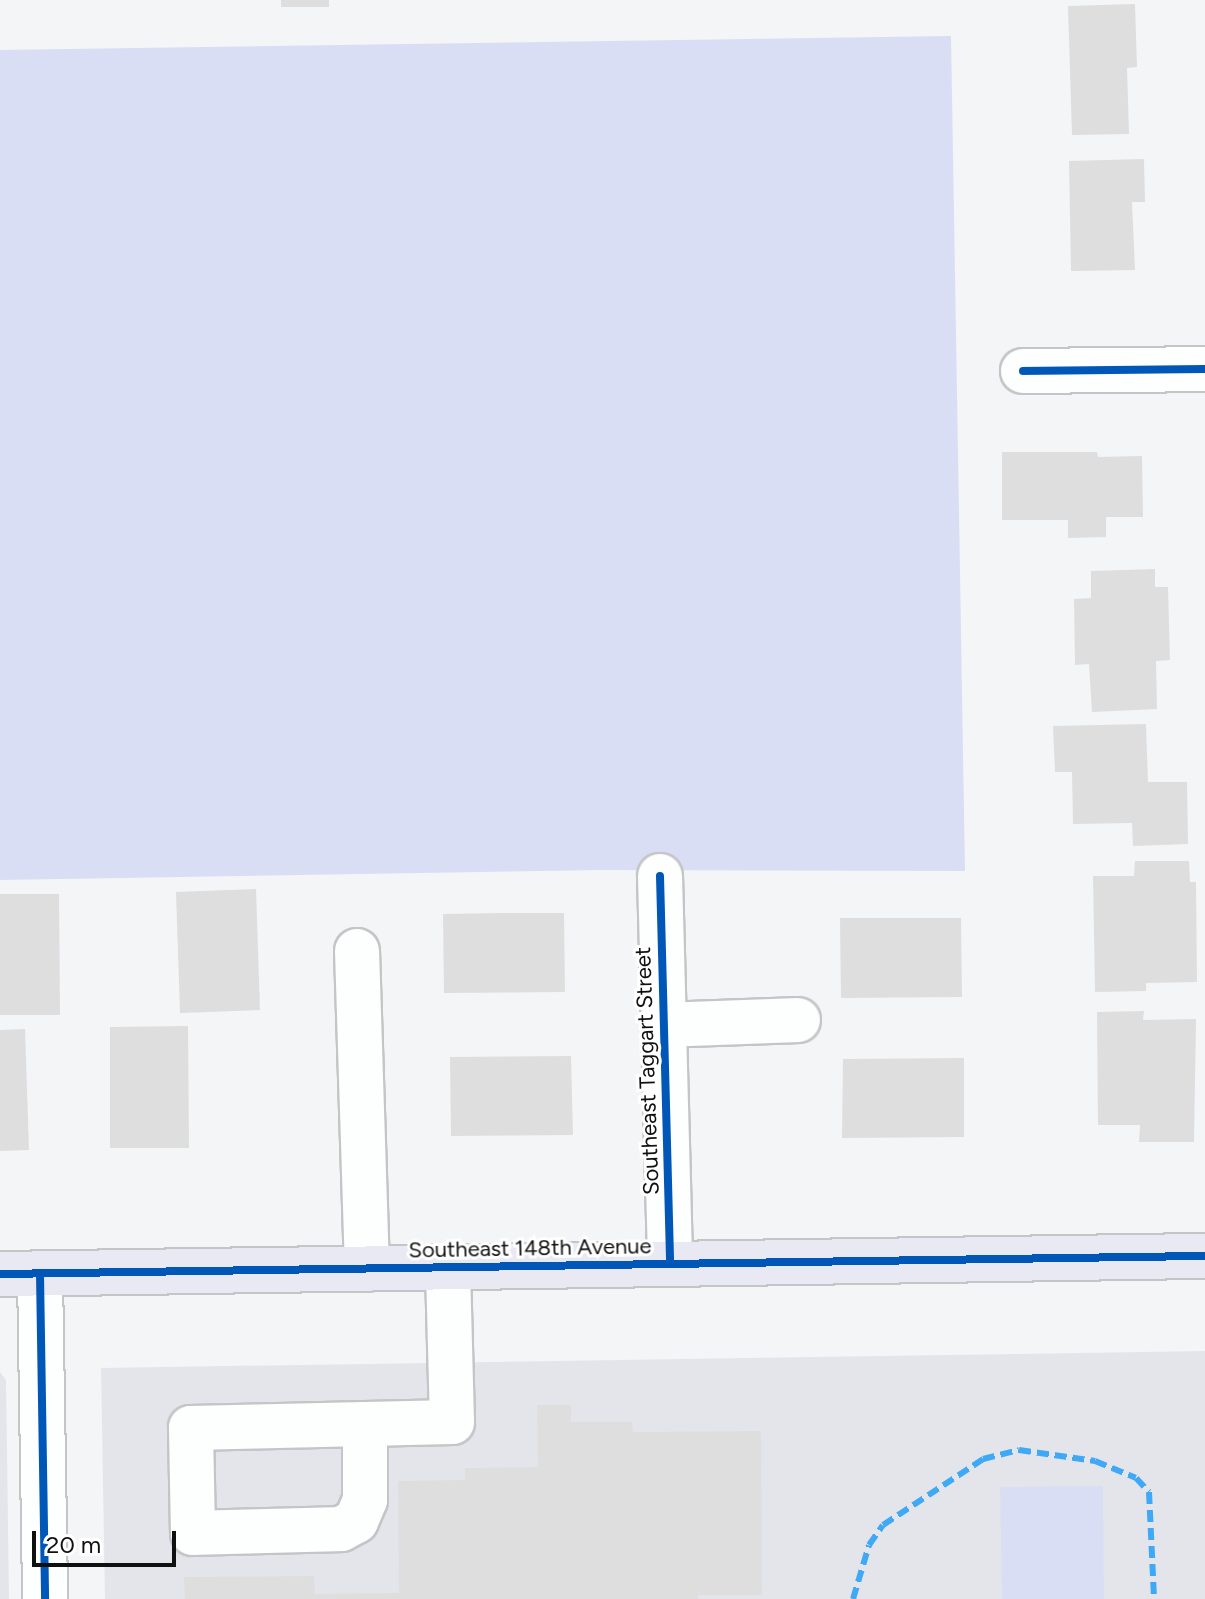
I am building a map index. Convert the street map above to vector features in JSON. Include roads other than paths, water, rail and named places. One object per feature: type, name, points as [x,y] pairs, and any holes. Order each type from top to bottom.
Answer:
[{"type":"main road","name":"Southeast 148th Avenue","points":[[20,1274],[1205,1256]]},
{"type":"street","points":[[1023,371],[1205,369]]},
{"type":"street","name":"Southeast Taggart Street","points":[[660,876],[670,1264]]},
{"type":"street","points":[[357,951],[367,1269]]},
{"type":"street","points":[[663,1025],[798,1020]]},
{"type":"street","points":[[365,1424],[452,1422],[448,1268]]},
{"type":"street","points":[[20,1274],[45,1599]]}]
